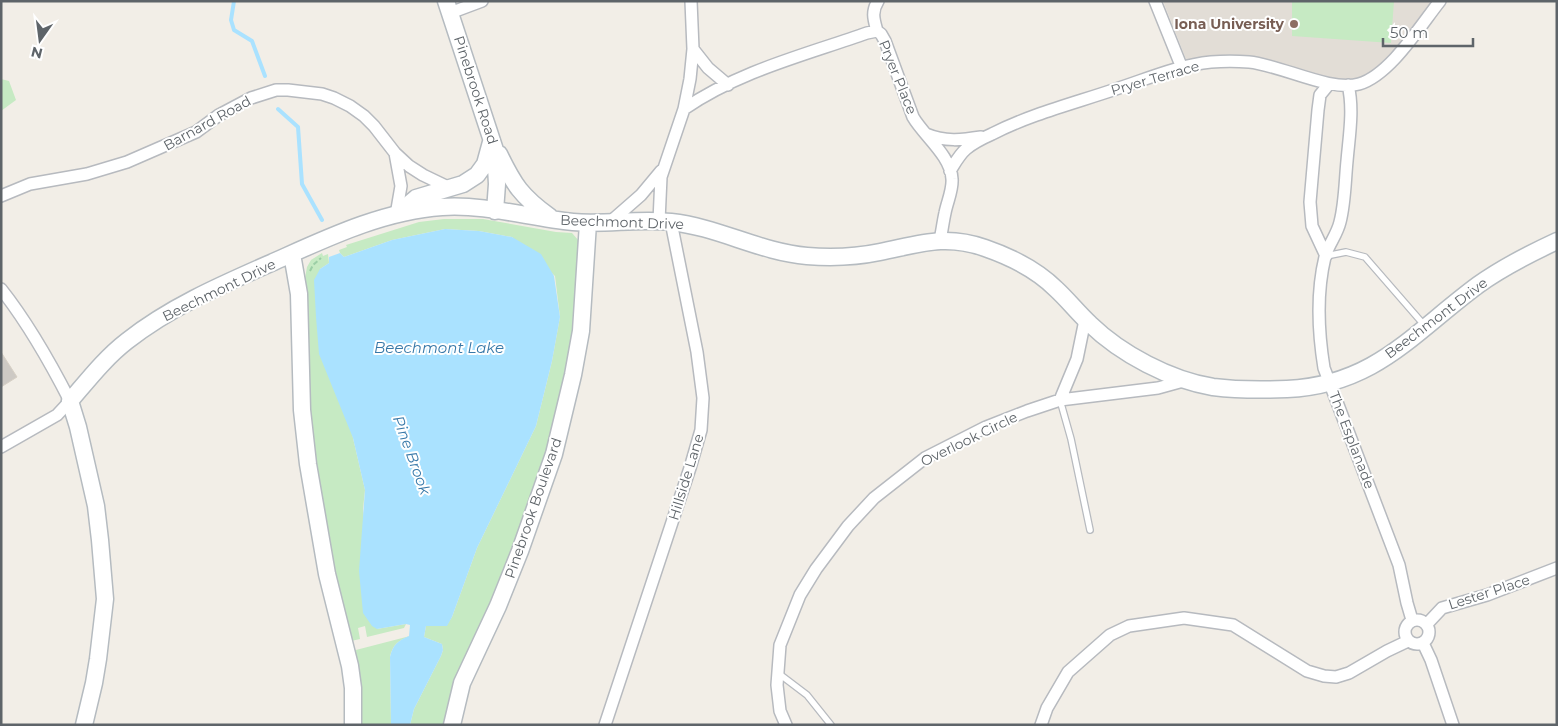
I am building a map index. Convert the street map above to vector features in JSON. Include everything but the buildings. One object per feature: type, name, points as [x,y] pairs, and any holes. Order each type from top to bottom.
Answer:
[{"type":"street","points":[[448,7],[482,1]]},
{"type":"street","points":[[608,224],[641,195],[664,167],[684,109],[690,79],[693,49],[691,1]]},
{"type":"street","points":[[877,31],[873,16],[874,7],[878,1]]},
{"type":"street","points":[[1155,1],[1182,68]]},
{"type":"street","name":"Pryer Terrace","points":[[950,171],[966,149],[1006,127],[1182,68],[1211,62],[1250,62],[1329,84],[1357,85],[1379,74],[1422,26],[1440,1]]},
{"type":"street","name":"Pinebrook Road","points":[[448,7],[493,140],[497,166],[495,211]]},
{"type":"street","name":"Pryer Place","points":[[684,109],[728,84],[797,56],[877,31],[881,34],[884,41],[913,117],[942,156],[950,171]]},
{"type":"street","points":[[693,49],[704,64],[728,84]]},
{"type":"street","points":[[1326,256],[1312,226],[1310,202],[1320,95],[1329,84]]},
{"type":"street","name":"The Esplanade","points":[[1348,85],[1350,113],[1343,205],[1336,236],[1326,256],[1318,324],[1324,368],[1399,565],[1412,620],[1405,628],[1408,641]]},
{"type":"street","name":"Barnard Road","points":[[1,196],[30,184],[100,170],[141,156],[196,132],[219,115],[244,101],[276,90],[301,90],[322,94],[350,106],[374,126],[395,153],[423,175],[450,188]]},
{"type":"street","name":"Pryer Terrace","points":[[925,133],[940,138],[956,140],[988,136]]},
{"type":"street","points":[[396,215],[416,198],[469,181],[480,172],[485,164],[493,140]]},
{"type":"street","points":[[493,140],[516,187],[535,206],[553,220]]},
{"type":"street","name":"Barnard Road","points":[[395,153],[401,186],[396,215]]},
{"type":"street","name":"Hillside Lane","points":[[606,725],[701,430],[704,398],[697,352],[665,222],[660,186],[664,167]]},
{"type":"street","points":[[940,240],[952,182],[950,171]]},
{"type":"street","name":"Beechmont Drive","points":[[70,401],[116,350],[148,326],[201,295],[358,227],[396,215],[442,207],[468,208],[588,223],[665,222],[720,232],[761,247],[807,256],[854,256],[924,242],[940,240],[959,241],[979,246],[1025,265],[1049,282],[1103,336],[1125,351],[1158,369],[1212,387],[1246,389],[1302,388],[1330,383],[1372,366],[1409,341],[1463,296],[1490,277],[1522,258],[1557,241]]},
{"type":"street","name":"Pinebrook Boulevard","points":[[452,725],[462,683],[498,606],[520,551],[554,454],[578,346],[583,310],[588,223]]},
{"type":"street","points":[[292,254],[299,294],[302,410],[308,464],[327,574],[348,654],[351,675],[353,725]]},
{"type":"street","points":[[1,289],[44,353],[70,401],[78,427],[96,506],[105,598],[98,659],[84,725]]},
{"type":"street","points":[[1060,400],[1077,359],[1085,320]]},
{"type":"street","name":"Overlook Circle","points":[[786,725],[780,711],[777,685],[780,645],[800,595],[816,569],[848,526],[874,498],[925,458],[986,427],[1027,411],[1060,400],[1158,388],[1187,380]]},
{"type":"street","points":[[1,447],[57,415],[70,401]]},
{"type":"street","name":"Lester Place","points":[[1427,624],[1442,608],[1487,595],[1557,568]]},
{"type":"street","points":[[1041,725],[1068,672],[1110,635],[1129,626],[1184,618],[1234,625],[1307,670],[1324,676],[1336,677],[1350,673],[1408,641],[1416,644],[1423,643],[1429,636],[1427,624],[1421,620],[1412,620]]},
{"type":"street","points":[[1423,643],[1431,660],[1453,725]]},
{"type":"lane","points":[[1326,256],[1346,252],[1365,257],[1426,327]]},
{"type":"lane","points":[[1060,400],[1090,530]]},
{"type":"lane","points":[[778,673],[807,695],[832,725]]},
{"type":"path","points":[[310,272],[324,254]]},
{"type":"shaded area","name":"Iona University","points":[[1163,1],[1433,1],[1399,46],[1369,76],[1349,81],[1328,80],[1241,57],[1186,59]]},
{"type":"green space","points":[[1292,1],[1394,1],[1391,43],[1292,36]]},
{"type":"green space","points":[[1,79],[9,81],[16,100],[1,111]]},
{"type":"green space","points":[[444,219],[483,219],[572,233],[579,241],[577,320],[550,455],[446,725],[410,725],[414,709],[443,650],[442,644],[424,637],[426,626],[446,626],[452,617],[477,548],[536,426],[552,361],[560,317],[555,276],[512,237],[479,231],[445,229],[392,240],[344,257],[339,250],[347,247],[346,245],[419,222]]},
{"type":"green space","points":[[322,253],[323,256],[328,254],[329,263],[320,269],[365,490],[363,509],[377,629],[406,624],[404,628],[367,637],[365,626],[358,628],[360,639],[351,641],[335,590],[314,469],[304,309],[305,278],[307,267],[311,260]]},
{"type":"green space","points":[[410,636],[397,644],[390,657],[391,725],[357,725],[352,651]]},
{"type":"water","name":"Beechmont Lake","points":[[445,229],[479,231],[512,237],[541,254],[554,276],[560,317],[552,361],[536,426],[477,548],[452,617],[447,626],[426,626],[424,637],[442,644],[441,656],[414,709],[410,725],[391,725],[390,657],[396,644],[409,636],[410,625],[377,629],[372,626],[363,613],[359,571],[365,490],[353,438],[319,354],[314,280],[320,269],[329,263],[329,257],[340,253],[344,257],[392,240]]},
{"type":"waterway","name":"Pine Brook","points":[[234,1],[231,20],[234,30],[252,41],[265,76]]},
{"type":"waterway","name":"Pine Brook","points":[[278,109],[298,127],[302,184],[322,220]]},
{"type":"place","name":"Iona University","points":[[1294,24]]}]
